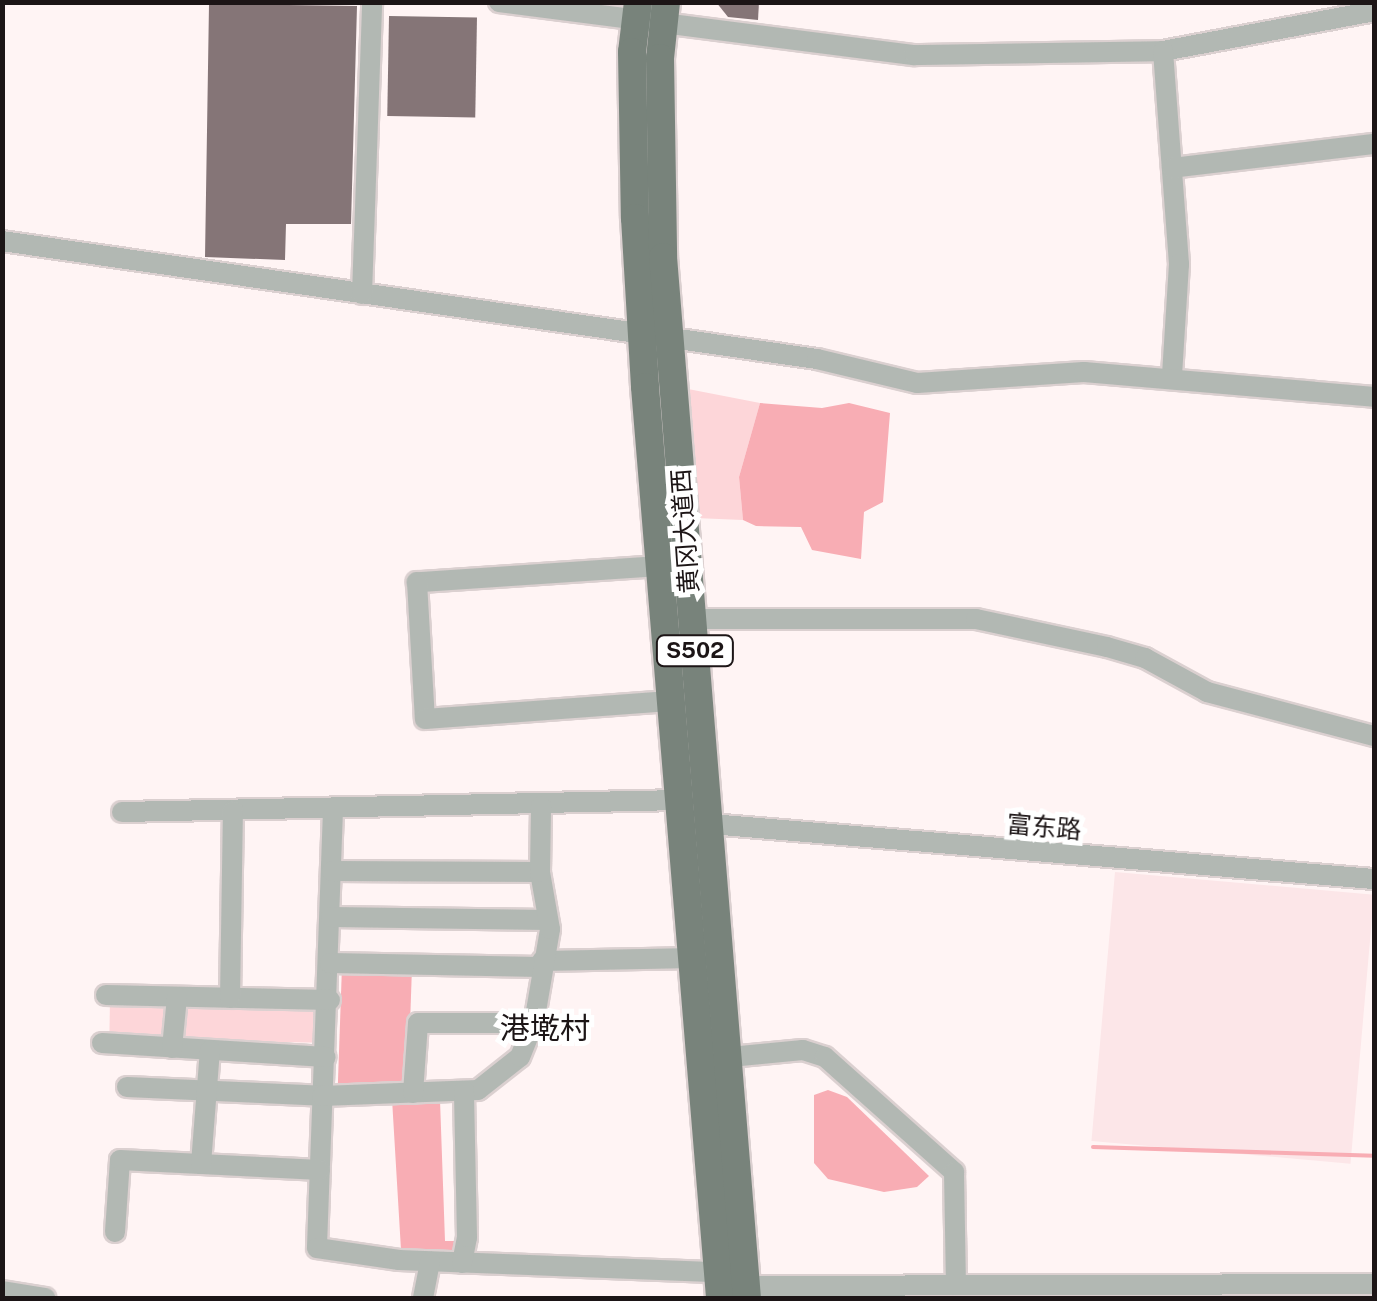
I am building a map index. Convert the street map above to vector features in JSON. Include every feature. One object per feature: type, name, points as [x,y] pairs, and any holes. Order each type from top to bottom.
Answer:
[{"type":"main road","name":"黄冈大道西","points":[[651,12],[632,52],[635,218],[719,1285]]},
{"type":"main road","name":"黄冈大道西","points":[[651,12],[692,619],[747,1292]]},
{"type":"street","points":[[362,294],[372,2]]},
{"type":"street","points":[[499,2],[651,12],[915,54],[1163,52],[1374,10]]},
{"type":"street","points":[[1163,52],[1180,264],[1172,376]]},
{"type":"street","points":[[1172,168],[1374,144]]},
{"type":"street","points":[[2,241],[817,359],[918,383],[1084,372],[1172,376],[1374,397]]},
{"type":"street","points":[[661,566],[417,582],[425,719],[673,701]]},
{"type":"street","points":[[692,619],[976,619],[1108,647],[1145,658],[1207,692],[1374,736]]},
{"type":"street","points":[[122,812],[682,800]]},
{"type":"street","points":[[127,1086],[322,1096],[478,1090],[520,1057],[534,1022],[548,920],[540,872],[541,806]]},
{"type":"street","points":[[333,810],[330,1000],[322,1096],[318,1248],[430,1262],[719,1285]]},
{"type":"street","points":[[230,998],[233,811]]},
{"type":"street","name":"富东路","points":[[710,824],[1374,879]]},
{"type":"street","points":[[332,871],[540,872]]},
{"type":"street","points":[[331,917],[548,920]]},
{"type":"street","points":[[330,962],[541,964],[694,958]]},
{"type":"street","points":[[106,995],[330,1000]]},
{"type":"street","points":[[172,1048],[177,997]]},
{"type":"street","points":[[414,1092],[418,1023],[534,1022]]},
{"type":"street","points":[[102,1043],[326,1057]]},
{"type":"street","points":[[201,1164],[210,1050]]},
{"type":"street","points":[[730,1056],[803,1050],[825,1057],[954,1172],[956,1284]]},
{"type":"street","points":[[462,1263],[467,1237],[464,1091]]},
{"type":"street","points":[[115,1232],[120,1160],[320,1170]]},
{"type":"street","points":[[423,1298],[430,1262]]},
{"type":"street","points":[[747,1292],[956,1284],[993,1292],[1374,1284]]},
{"type":"street","points":[[2,1291],[45,1298]]},
{"type":"shaded area","points":[[688,389],[760,403],[739,477],[743,520],[695,518]]},
{"type":"shaded area","points":[[760,403],[822,408],[849,403],[890,413],[883,502],[864,512],[861,559],[812,550],[801,527],[756,526],[743,520],[739,477]]},
{"type":"shaded area","points":[[1115,872],[1374,895],[1350,1164],[1091,1141]]},
{"type":"shaded area","points":[[342,966],[412,968],[408,1087],[338,1085]]},
{"type":"shaded area","points":[[110,1000],[322,1004],[321,1043],[109,1039]]},
{"type":"shaded area","points":[[828,1090],[847,1097],[929,1176],[917,1187],[884,1192],[828,1179],[814,1163],[814,1095]]},
{"type":"shaded area","points":[[392,1099],[440,1100],[445,1241],[455,1241],[453,1257],[401,1250]]},
{"type":"shaded area","points":[[1374,1284],[1374,1298],[993,1298],[993,1286]]},
{"type":"building","points":[[716,2],[759,2],[758,20],[728,17]]},
{"type":"building","points":[[209,4],[357,6],[351,224],[286,224],[285,260],[205,257]]},
{"type":"building","points":[[389,16],[477,18],[475,118],[387,116]]},
{"type":"waterway","points":[[1093,1147],[1374,1156]]},
{"type":"district","name":"港墘村","points":[[545,1028]]}]
